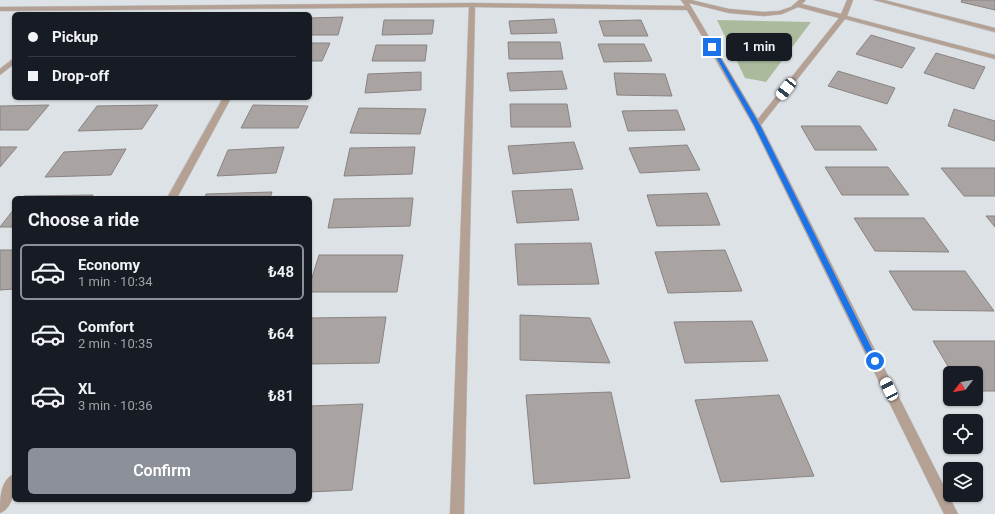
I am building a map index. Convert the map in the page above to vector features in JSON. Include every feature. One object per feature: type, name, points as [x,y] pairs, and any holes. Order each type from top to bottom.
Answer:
[{"type":"street","points":[[67,12],[80,0]]},
{"type":"street","points":[[275,12],[282,0]]},
{"type":"street","points":[[757,125],[843,17],[850,0]]},
{"type":"street","points":[[876,0],[995,30]]},
{"type":"street","points":[[0,9],[686,3],[732,13],[759,14],[782,12],[801,3],[843,17],[995,57]]},
{"type":"street","points":[[686,3],[757,125],[951,514]]},
{"type":"street","points":[[457,514],[472,5]]},
{"type":"street","points":[[0,73],[12,62]]},
{"type":"street","points":[[173,196],[226,100]]},
{"type":"street","points":[[0,506],[12,485]]},
{"type":"green space","points":[[717,20],[811,22],[766,82],[745,78]]},
{"type":"building","points":[[962,0],[995,0],[995,10],[961,2]]},
{"type":"building","points":[[343,17],[338,35],[312,35],[312,18]]},
{"type":"building","points":[[554,19],[557,33],[511,34],[509,21]]},
{"type":"building","points":[[384,20],[434,20],[432,34],[382,35]]},
{"type":"building","points":[[641,20],[648,36],[604,36],[599,21]]},
{"type":"building","points":[[871,35],[915,48],[902,68],[856,54]]},
{"type":"building","points":[[508,42],[560,42],[563,59],[509,59]]},
{"type":"building","points":[[312,43],[330,43],[322,61],[312,61]]},
{"type":"building","points":[[598,44],[644,44],[652,61],[604,62]]},
{"type":"building","points":[[376,45],[427,45],[425,61],[372,61]]},
{"type":"building","points":[[936,53],[985,67],[974,89],[924,73]]},
{"type":"building","points":[[562,71],[567,89],[510,91],[507,73]]},
{"type":"building","points":[[838,71],[895,88],[887,104],[828,86]]},
{"type":"building","points":[[421,72],[421,90],[365,93],[368,74]]},
{"type":"building","points":[[614,73],[665,74],[672,96],[617,95]]},
{"type":"building","points":[[510,104],[567,104],[571,127],[511,127]]},
{"type":"building","points":[[49,105],[28,130],[0,130],[0,106]]},
{"type":"building","points":[[158,105],[142,129],[78,131],[97,106]]},
{"type":"building","points":[[253,105],[308,106],[298,128],[241,128]]},
{"type":"building","points":[[359,108],[426,109],[420,134],[350,133]]},
{"type":"building","points":[[954,109],[995,121],[995,141],[948,126]]},
{"type":"building","points":[[677,110],[685,130],[628,131],[622,111]]},
{"type":"building","points":[[801,126],[860,126],[877,150],[815,150]]},
{"type":"building","points":[[574,142],[583,169],[513,174],[508,146]]},
{"type":"building","points":[[687,145],[700,170],[640,173],[629,148]]},
{"type":"building","points":[[0,147],[17,147],[0,167]]},
{"type":"building","points":[[284,147],[276,173],[217,176],[228,150]]},
{"type":"building","points":[[415,147],[412,174],[344,176],[350,148]]},
{"type":"building","points":[[126,149],[111,175],[45,177],[64,152]]},
{"type":"building","points":[[825,167],[888,167],[909,195],[842,195]]},
{"type":"building","points":[[941,168],[995,168],[995,196],[964,196]]},
{"type":"building","points":[[572,189],[579,220],[517,223],[512,191]]},
{"type":"building","points":[[272,192],[271,196],[206,196],[206,194]]},
{"type":"building","points":[[707,193],[720,225],[657,226],[647,195]]},
{"type":"building","points":[[93,195],[93,196],[24,196]]},
{"type":"building","points":[[413,198],[410,226],[328,228],[334,199]]},
{"type":"building","points":[[12,212],[12,227],[0,227]]},
{"type":"building","points":[[986,216],[995,216],[995,227]]},
{"type":"building","points":[[854,218],[924,218],[949,252],[875,251]]},
{"type":"building","points":[[591,243],[599,284],[518,285],[515,244]]},
{"type":"building","points":[[0,250],[12,250],[12,289],[0,290]]},
{"type":"building","points":[[725,250],[742,291],[668,293],[655,252]]},
{"type":"building","points":[[319,255],[403,255],[397,292],[312,292],[312,278]]},
{"type":"building","points":[[889,271],[965,271],[994,311],[913,310]]},
{"type":"building","points":[[520,315],[590,318],[610,363],[520,360]]},
{"type":"building","points":[[386,317],[379,363],[312,364],[312,318]]},
{"type":"building","points":[[752,321],[768,361],[685,363],[674,322]]},
{"type":"building","points":[[933,341],[995,341],[995,391],[983,391],[983,366],[948,366]]},
{"type":"building","points":[[611,392],[630,478],[534,484],[526,395]]},
{"type":"building","points":[[779,395],[814,476],[721,482],[695,400]]},
{"type":"building","points":[[363,404],[352,490],[312,492],[312,406]]},
{"type":"route","points":[[712,47],[757,125],[875,361]]}]
